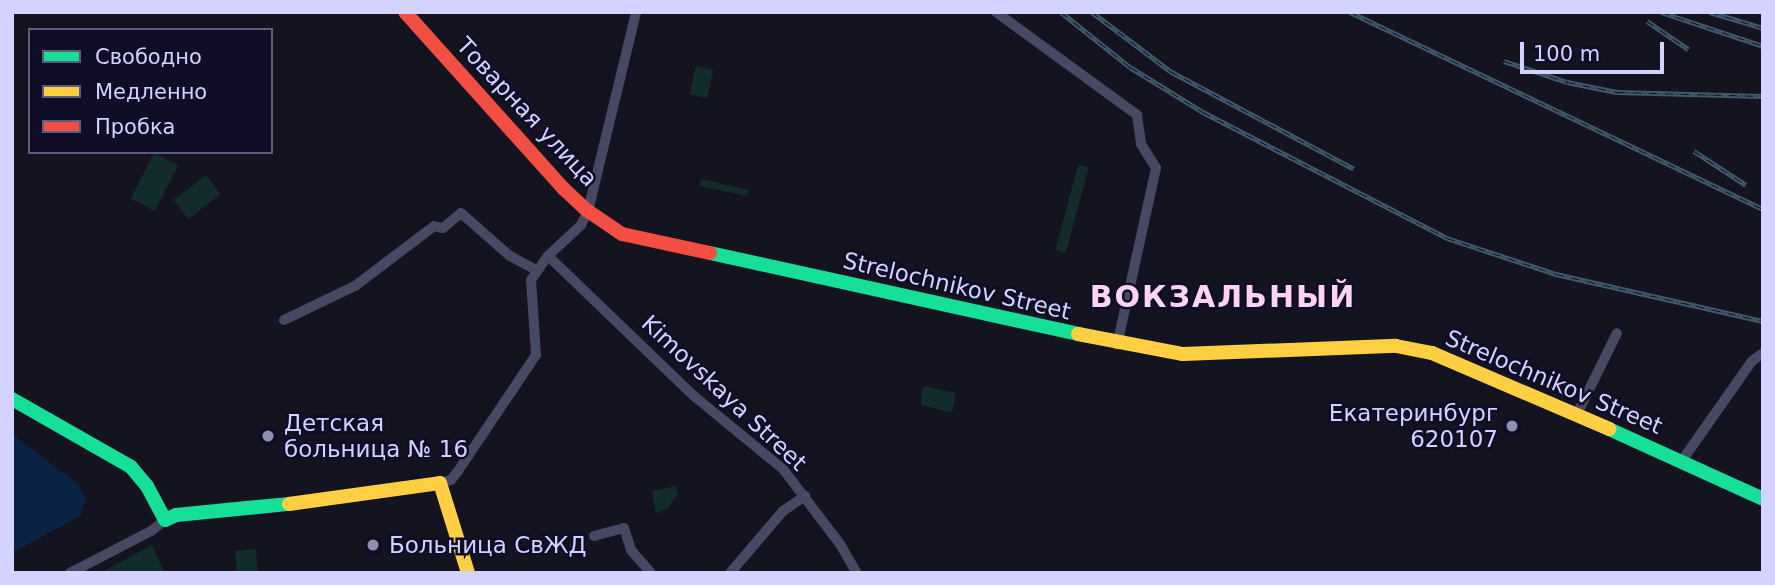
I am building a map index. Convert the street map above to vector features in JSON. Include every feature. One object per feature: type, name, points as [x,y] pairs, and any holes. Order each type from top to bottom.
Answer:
[{"type":"main road","name":"Товарная улица","points":[[405,12],[564,189],[588,211]]},
{"type":"main road","name":"Strelochnikov Street","points":[[588,211],[622,234],[641,239],[1117,345],[1183,354],[1396,346],[1432,353],[1577,414],[1763,499]]},
{"type":"main road","points":[[12,400],[131,467],[148,486],[165,520],[176,515],[244,510],[440,483],[468,573]]},
{"type":"street","points":[[440,483],[451,481],[536,355],[530,286],[536,270],[580,225],[588,211],[636,12]]},
{"type":"street","points":[[996,12],[1137,115],[1141,144],[1156,168],[1117,345]]},
{"type":"street","points":[[284,320],[355,286],[434,226],[443,228],[461,213],[510,256],[536,270]]},
{"type":"street","name":"Kimovskaya Street","points":[[548,256],[694,396],[783,469],[805,496],[857,573]]},
{"type":"street","points":[[1577,414],[1617,333]]},
{"type":"street","points":[[1681,462],[1752,361],[1762,353]]},
{"type":"street","points":[[730,573],[783,511],[805,496]]},
{"type":"street","points":[[71,573],[152,531],[165,520]]},
{"type":"street","points":[[594,536],[624,528],[631,550],[651,573]]},
{"type":"green space","points":[[696,66],[714,70],[707,98],[689,94]]},
{"type":"green space","points":[[153,154],[178,165],[155,211],[131,198]]},
{"type":"green space","points":[[1078,165],[1089,168],[1066,253],[1055,250]]},
{"type":"green space","points":[[206,175],[221,194],[188,219],[174,200]]},
{"type":"green space","points":[[701,179],[749,190],[747,196],[699,186]]},
{"type":"green space","points":[[925,386],[955,393],[953,410],[950,412],[921,405],[922,388]]},
{"type":"green space","points":[[676,486],[678,494],[667,509],[656,513],[652,491]]},
{"type":"green space","points":[[152,545],[165,573],[100,573]]},
{"type":"green space","points":[[256,549],[258,573],[237,573],[235,551]]},
{"type":"water","points":[[12,434],[78,484],[86,498],[80,516],[12,553]]},
{"type":"railway","points":[[1061,12],[1130,67],[1203,112],[1447,238],[1556,274],[1763,321]]},
{"type":"railway","points":[[1092,12],[1170,71],[1354,169]]},
{"type":"railway","points":[[1350,12],[1763,209]]},
{"type":"railway","points":[[1661,12],[1763,46]]},
{"type":"railway","points":[[1710,12],[1763,28]]},
{"type":"railway","points":[[1647,21],[1688,49]]},
{"type":"railway","points":[[1504,61],[1567,82],[1617,92],[1763,96]]},
{"type":"railway","points":[[1694,151],[1746,185]]},
{"type":"traffic: fast","points":[[710,253],[1078,334]]},
{"type":"traffic: fast","points":[[12,399],[131,467],[147,486],[165,520],[176,515],[289,504]]},
{"type":"traffic: fast","points":[[1609,429],[1763,499]]},
{"type":"traffic: slow","points":[[1078,334],[1183,354],[1396,346],[1432,353],[1609,429]]},
{"type":"traffic: slow","points":[[289,504],[440,483],[468,573]]},
{"type":"traffic: jam","points":[[405,12],[564,189],[588,211],[622,234],[710,253]]},
{"type":"place","name":"Екатеринбург 620107","points":[[1512,426]]},
{"type":"place","name":"Детская больница № 16","points":[[268,436]]},
{"type":"place","name":"Больница СвЖД","points":[[373,545]]},
{"type":"district","name":"ВОКЗАЛЬНЫЙ","points":[[1223,297]]}]
